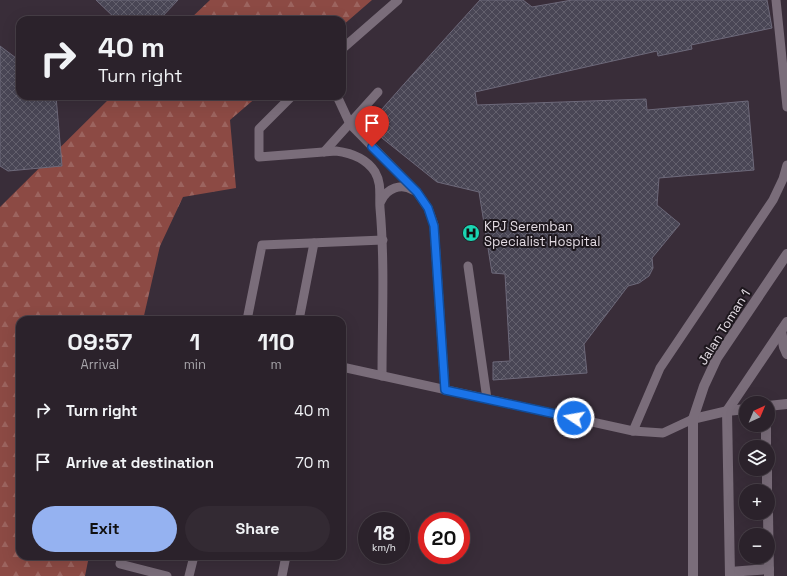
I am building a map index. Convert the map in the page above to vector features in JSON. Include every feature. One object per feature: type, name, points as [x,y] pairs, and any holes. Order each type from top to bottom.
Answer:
[{"type":"street","name":"Jalan Toman 1","points":[[693,576],[693,418],[704,386],[717,358],[787,254]]},
{"type":"street","points":[[768,520],[769,572],[730,574],[727,411],[787,322]]},
{"type":"street","points":[[781,331],[787,354]]},
{"type":"street","points":[[775,405],[787,404]]},
{"type":"street","points":[[693,418],[739,410]]},
{"type":"lane","points":[[346,46],[398,0]]},
{"type":"lane","points":[[776,0],[787,107]]},
{"type":"lane","points":[[324,152],[378,92]]},
{"type":"lane","points":[[288,100],[259,129],[259,157],[336,151],[348,152],[360,157],[368,164],[375,173],[379,183],[381,193],[380,204],[383,240],[382,376]]},
{"type":"lane","points":[[339,100],[350,124],[417,192],[428,208],[434,226],[445,390]]},
{"type":"lane","points":[[633,431],[660,368],[773,200],[783,179],[787,165]]},
{"type":"lane","points":[[380,204],[387,192],[394,188],[402,186],[417,192]]},
{"type":"lane","points":[[248,316],[262,245],[383,240]]},
{"type":"lane","points":[[300,316],[314,243]]},
{"type":"lane","points":[[468,266],[487,399]]},
{"type":"lane","points":[[346,368],[633,431],[663,433],[693,418]]},
{"type":"lane","points":[[121,560],[120,564],[167,576]]},
{"type":"lane","points":[[189,576],[193,560]]},
{"type":"lane","points":[[282,576],[285,560]]},
{"type":"green space","points":[[210,0],[372,0],[346,23],[346,16],[193,16]]},
{"type":"green space","points":[[108,100],[253,100],[230,120],[236,188],[183,197],[160,246],[144,316],[16,316],[16,560],[88,560],[85,576],[0,576],[0,207]]},
{"type":"building","points":[[96,0],[178,0],[163,16],[113,16]]},
{"type":"building","points":[[480,0],[523,0],[532,7],[572,0],[767,0],[772,28],[691,45],[692,49],[658,56],[657,51],[475,92],[477,105],[646,99],[647,110],[748,101],[754,170],[659,178],[657,205],[680,224],[652,258],[653,268],[649,276],[639,283],[628,286],[584,344],[587,373],[493,380],[493,362],[510,361],[505,274],[492,273],[479,192],[437,182],[367,126]]},
{"type":"building","points":[[0,46],[16,58],[16,100],[56,100],[62,166],[8,171],[0,166]]},
{"type":"place","name":"KPJ Seremban Specialist Hospital","points":[[471,233]]},
{"type":"route","points":[[372,147],[417,192],[428,208],[434,226],[445,390],[574,418]]}]
